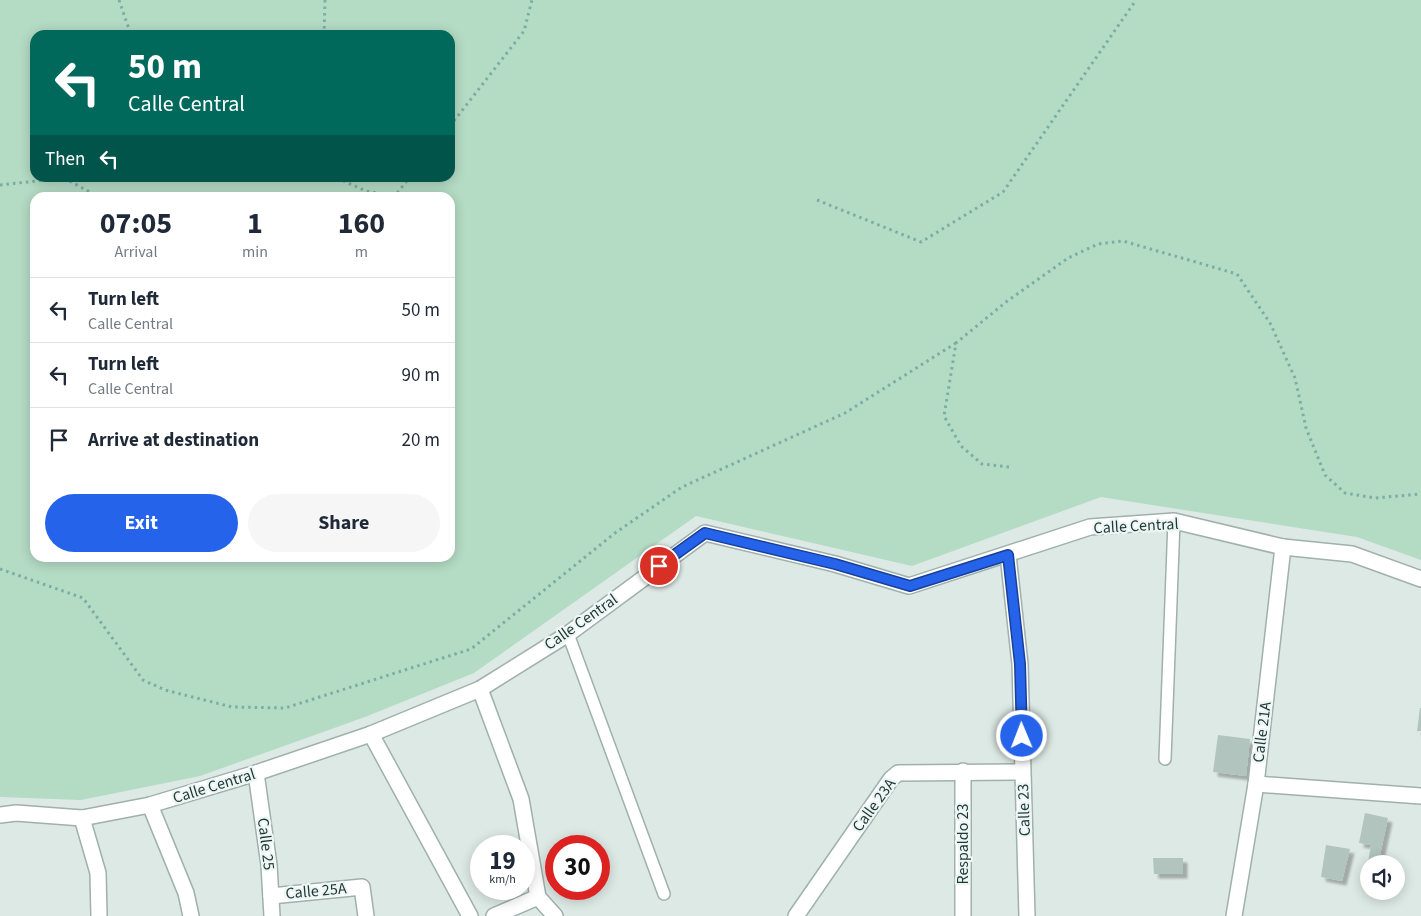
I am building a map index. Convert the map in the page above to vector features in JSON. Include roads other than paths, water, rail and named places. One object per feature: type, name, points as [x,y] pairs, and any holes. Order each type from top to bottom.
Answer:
[{"type":"street","name":"Calle Central","points":[[0,815],[16,813],[82,818],[150,805],[256,773],[371,734],[480,690],[568,634],[705,533],[835,564],[910,586],[1090,527],[1174,521],[1283,546],[1352,554],[1421,579]]},
{"type":"street","name":"Calle 21A","points":[[1234,916],[1256,784],[1283,546]]},
{"type":"street","name":"Calle 23","points":[[1008,555],[1020,664],[1026,916]]},
{"type":"street","points":[[480,690],[521,799],[538,897],[555,916]]},
{"type":"street","points":[[371,734],[470,916]]},
{"type":"street","name":"Respaldo 23","points":[[963,771],[963,916]]},
{"type":"street","name":"Calle 23A","points":[[796,916],[891,778],[898,773],[1022,772]]},
{"type":"street","name":"Calle 25","points":[[256,773],[269,865],[272,916]]},
{"type":"street","points":[[1256,784],[1421,796]]},
{"type":"street","points":[[150,805],[186,893],[190,916]]},
{"type":"street","points":[[82,818],[98,873],[99,916]]},
{"type":"street","name":"Calle 25A","points":[[271,896],[362,887],[366,916]]},
{"type":"street","points":[[494,916],[538,897]]},
{"type":"lane","points":[[1165,759],[1174,521]]},
{"type":"lane","points":[[568,634],[664,894]]}]
